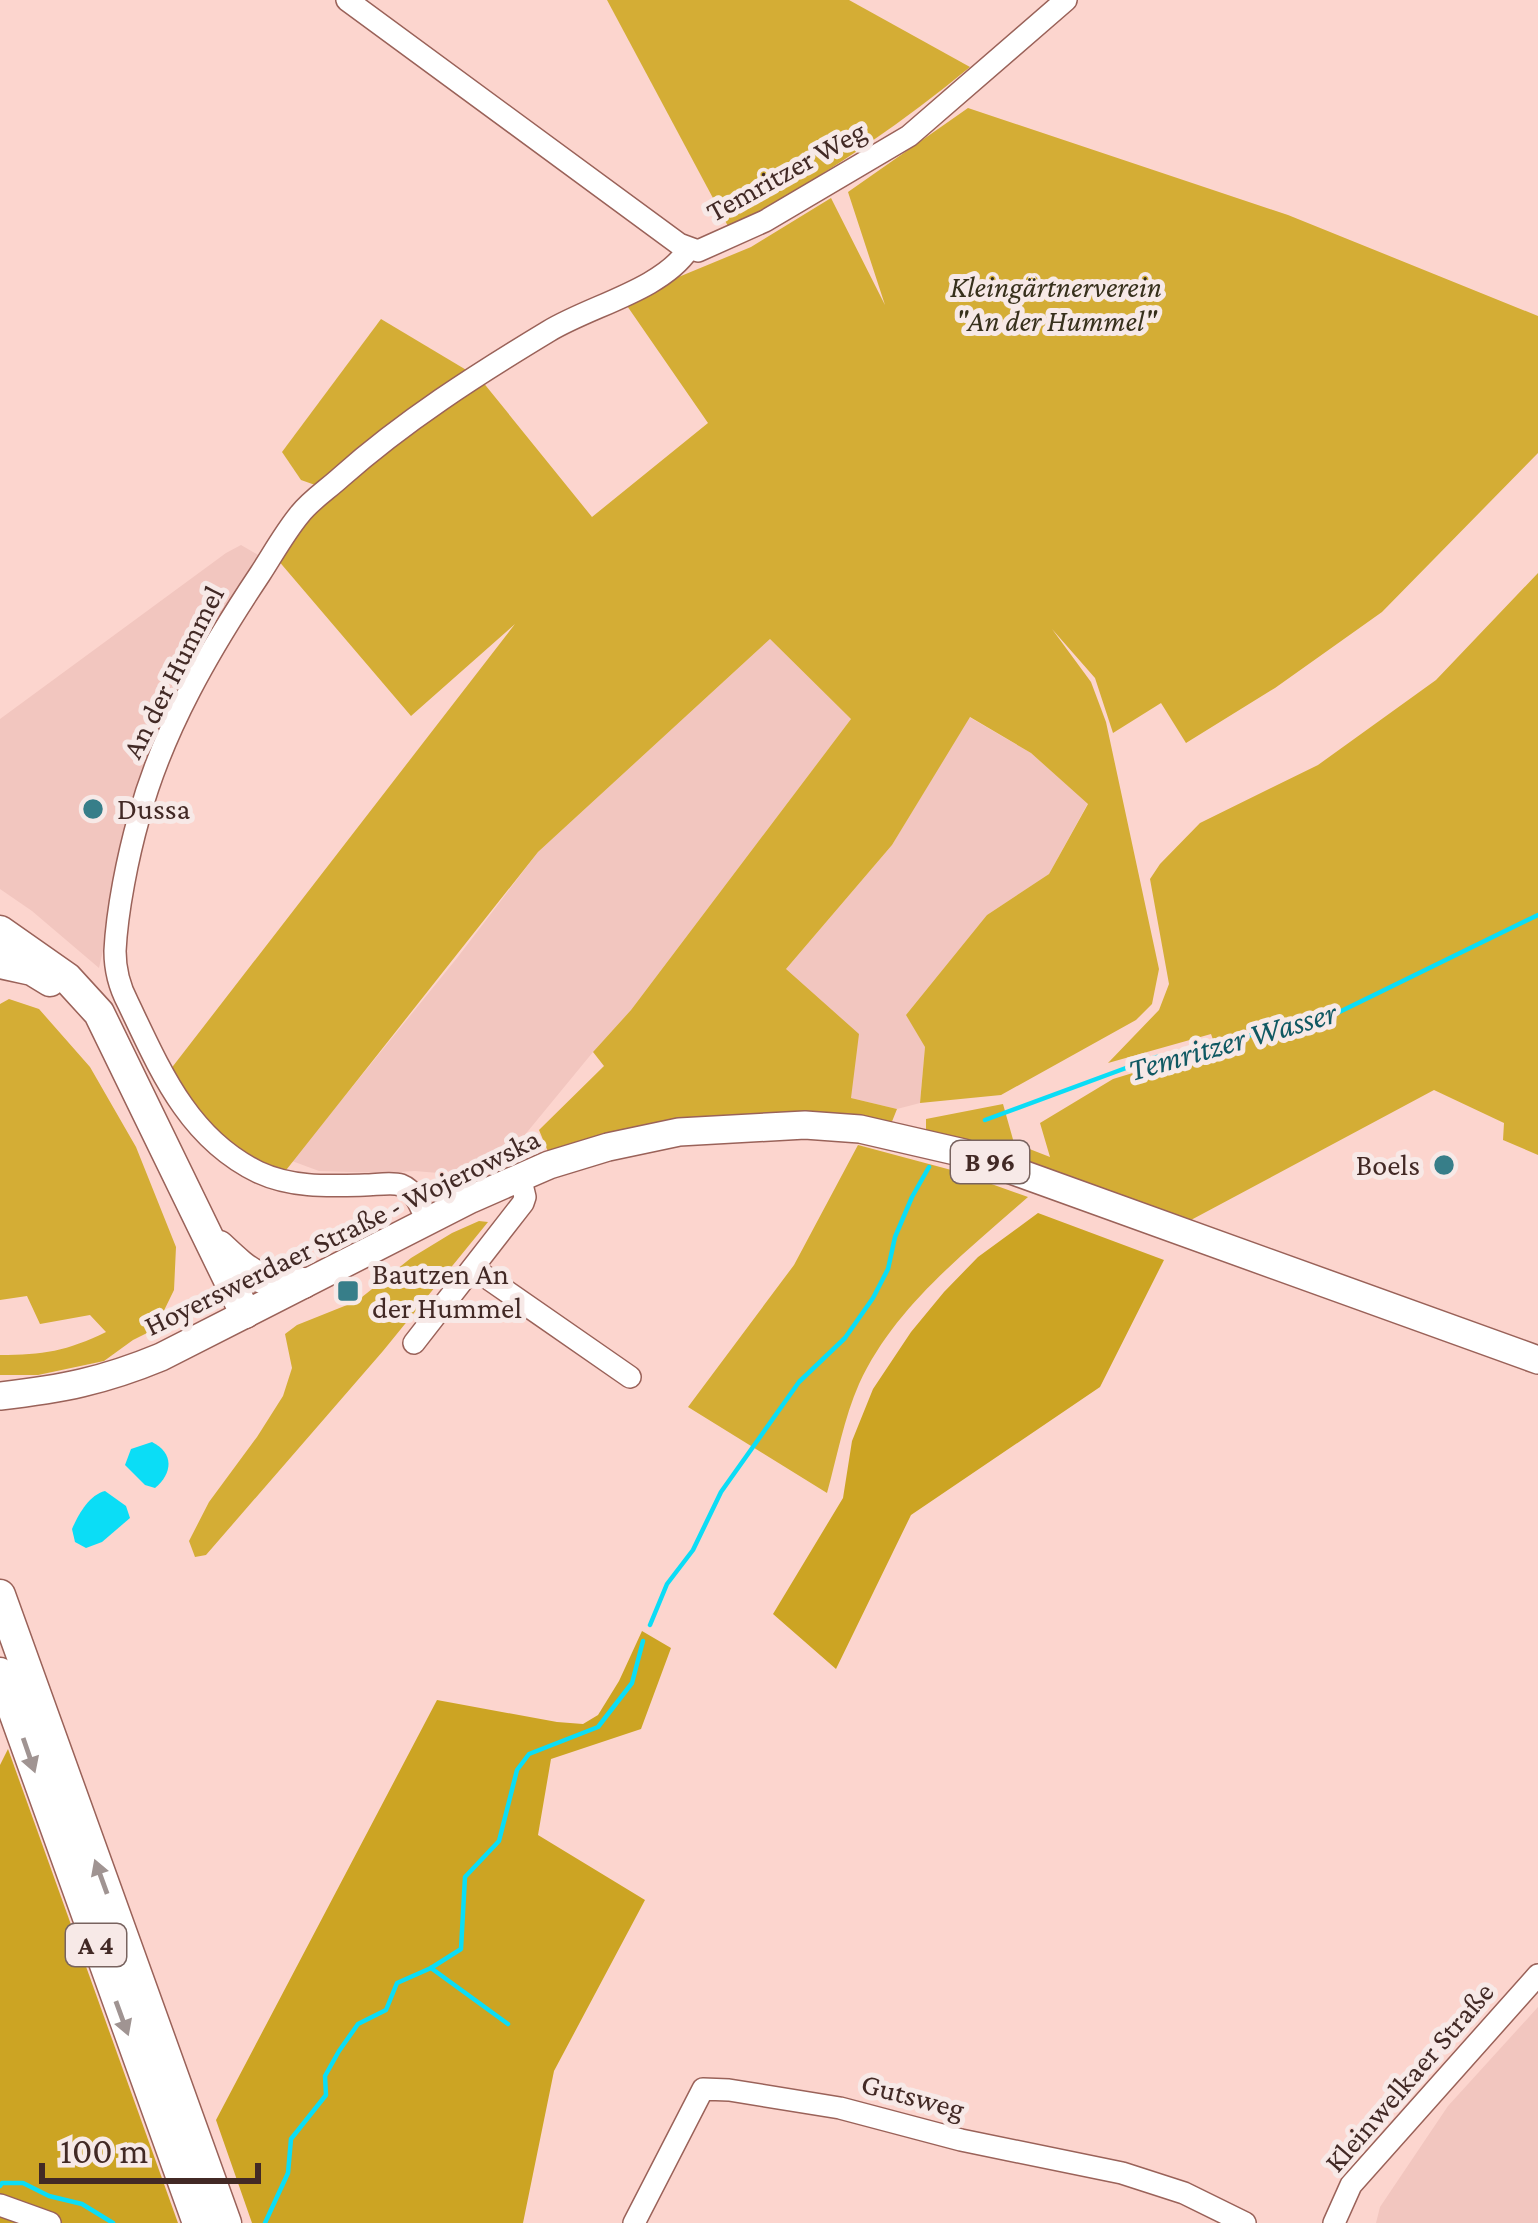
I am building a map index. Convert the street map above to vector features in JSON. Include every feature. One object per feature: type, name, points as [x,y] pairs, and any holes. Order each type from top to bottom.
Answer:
[{"type":"highway","points":[[0,931],[67,978],[113,1038],[245,1313]]},
{"type":"highway","points":[[0,963],[32,970],[58,986],[120,1059]]},
{"type":"highway","points":[[208,1236],[248,1273],[303,1283]]},
{"type":"highway","name":"A 4","points":[[0,1595],[7,1668],[54,1828],[209,2214]]},
{"type":"highway","name":"A 4","points":[[7,1668],[72,1797],[209,2214]]},
{"type":"main road","name":"Hoyerswerdaer Straße - Wojerowska","points":[[0,1396],[111,1378],[161,1358],[520,1176],[608,1147],[679,1132],[805,1125],[860,1130],[964,1153],[1538,1360]]},
{"type":"street","name":"Temritzer Weg","points":[[346,0],[688,250],[706,249],[765,221],[909,136],[1066,0]]},
{"type":"street","name":"An der Hummel","points":[[427,1221],[416,1197],[400,1184],[306,1185],[279,1180],[257,1172],[211,1141],[188,1117],[118,976],[115,953],[131,845],[165,742],[195,681],[228,621],[301,512],[382,441],[474,377],[555,327],[653,280],[688,250]]},
{"type":"street","points":[[414,1343],[523,1203],[520,1176]]},
{"type":"street","points":[[473,1268],[630,1377]]},
{"type":"street","name":"Kleinwelkaer Straße","points":[[1334,2223],[1351,2186],[1538,1975]]},
{"type":"street","name":"Gutsweg","points":[[634,2223],[704,2089],[840,2108],[961,2140],[1122,2173],[1184,2193],[1245,2223]]},
{"type":"street","points":[[6,2207],[50,2223]]},
{"type":"shaded area","points":[[241,545],[260,556],[175,701],[99,968],[0,889],[0,719]]},
{"type":"shaded area","points":[[770,639],[851,719],[631,1010],[519,1142],[450,1174],[319,1171],[292,1161],[538,852]]},
{"type":"shaded area","points":[[969,717],[1031,753],[1088,803],[1049,874],[987,915],[925,1047],[920,1103],[897,1109],[851,1098],[786,969],[892,845]]},
{"type":"shaded area","points":[[1038,1213],[1164,1260],[1100,1387],[911,1515],[836,1669],[773,1614],[843,1498],[852,1441],[873,1389],[944,1292],[978,1257]]},
{"type":"shaded area","points":[[642,1631],[671,1648],[641,1729],[551,1759],[538,1835],[645,1900],[554,2071],[523,2223],[252,2223],[216,2120],[437,1700],[583,1724],[598,1715]]},
{"type":"shaded area","points":[[8,1749],[178,2223],[0,2223],[0,1765]]},
{"type":"shaded area","points":[[1538,2007],[1538,2223],[1376,2223],[1380,2207],[1448,2106]]},
{"type":"green space","points":[[607,0],[849,0],[970,67],[854,154],[729,228]]},
{"type":"green space","name":"Kleingärtnerverein \"An der Hummel\"","points":[[968,108],[1288,215],[1538,316],[1538,453],[1382,612],[1275,688],[1186,743],[1161,703],[1113,733],[1095,678],[1052,629],[1091,682],[1106,722],[1159,969],[1152,1004],[1136,1020],[1001,1095],[920,1103],[925,1047],[906,1015],[987,915],[1049,874],[1088,804],[1031,753],[970,717],[892,845],[786,969],[859,1034],[851,1098],[897,1109],[891,1124],[549,1154],[539,1130],[604,1066],[593,1052],[631,1010],[851,719],[770,639],[538,852],[283,1174],[216,1139],[170,1070],[515,624],[411,716],[277,559],[327,498],[385,446],[482,381],[592,517],[708,423],[623,300],[751,247],[831,198],[885,305],[848,192]]},
{"type":"green space","points":[[381,319],[468,371],[318,486],[301,480],[282,452]]},
{"type":"green space","points":[[1538,573],[1538,1155],[1503,1140],[1504,1123],[1434,1090],[1191,1220],[926,1130],[926,1119],[1003,1104],[1014,1143],[1050,1157],[1040,1123],[1113,1079],[1217,1051],[1211,1034],[1108,1063],[1159,1010],[1169,984],[1150,879],[1160,864],[1200,823],[1318,765],[1436,680]]},
{"type":"green space","points":[[9,999],[39,1009],[90,1067],[136,1147],[176,1247],[174,1290],[155,1329],[104,1361],[38,1375],[0,1375],[0,1355],[54,1351],[106,1332],[90,1315],[40,1324],[27,1296],[0,1300],[0,1004]]},
{"type":"green space","points":[[858,1145],[1028,1197],[933,1282],[874,1356],[854,1397],[827,1493],[688,1407],[794,1265]]},
{"type":"green space","points":[[479,1221],[488,1222],[383,1351],[206,1555],[195,1557],[189,1541],[209,1502],[283,1396],[292,1368],[285,1334],[357,1301],[411,1258]]},
{"type":"water","points":[[152,1442],[164,1452],[168,1464],[155,1488],[145,1485],[125,1465],[131,1449]]},
{"type":"water","points":[[105,1491],[126,1506],[130,1518],[102,1542],[86,1548],[75,1542],[72,1529],[89,1501]]},
{"type":"waterway","name":"Temritzer Wasser","points":[[985,1120],[1153,1058],[1329,1017],[1538,915]]},
{"type":"waterway","name":"Temritzer Wasser","points":[[650,1625],[667,1584],[693,1550],[721,1492],[799,1382],[845,1338],[873,1298],[912,1197],[929,1167]]},
{"type":"waterway","name":"Temritzer Wasser","points":[[265,2223],[288,2173],[291,2139],[326,2095],[325,2076],[358,2024],[386,2010],[397,1983],[461,1949],[465,1877],[499,1841],[517,1770],[529,1754],[598,1727],[632,1683],[643,1641]]},
{"type":"waterway","points":[[431,1968],[508,2024]]},
{"type":"waterway","name":"Temritzer Wasser","points":[[0,2186],[23,2183],[82,2204],[113,2223]]},
{"type":"place","name":"Dussa","points":[[93,809]]},
{"type":"place","name":"Boels","points":[[1444,1165]]},
{"type":"place","name":"Bautzen An der Hummel","points":[[348,1291]]}]
